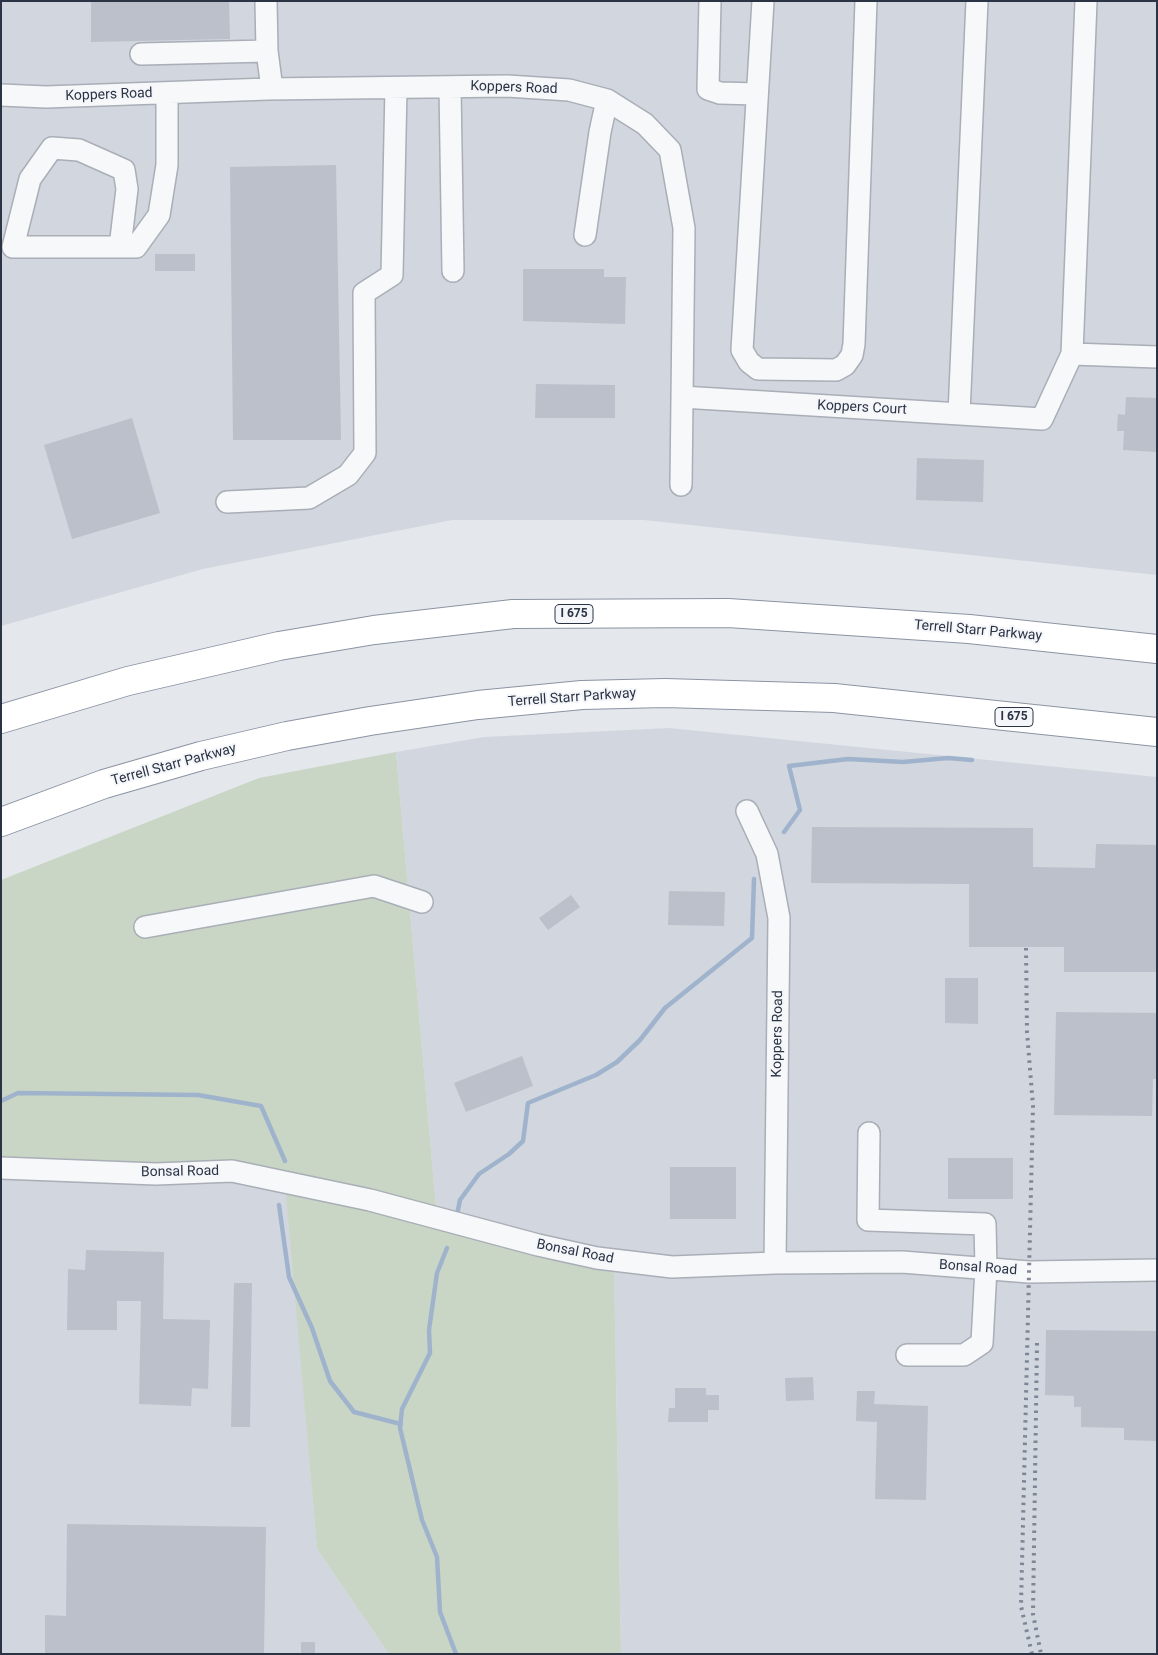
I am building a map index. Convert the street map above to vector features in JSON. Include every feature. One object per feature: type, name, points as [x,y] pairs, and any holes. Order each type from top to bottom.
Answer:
[{"type":"highway","name":"Terrell Starr Parkway","points":[[1,719],[128,681],[279,646],[374,630],[514,614],[728,612],[969,629],[1157,649]]},
{"type":"highway","name":"Terrell Starr Parkway","points":[[2,821],[104,784],[201,756],[287,736],[370,721],[478,705],[582,695],[665,693],[834,698],[1157,732]]},
{"type":"street","points":[[266,1],[267,52],[272,89]]},
{"type":"street","points":[[710,1],[708,90],[720,93],[757,94]]},
{"type":"street","points":[[763,1],[742,350],[749,362],[758,369],[836,370],[845,365],[852,356],[854,344],[866,1]]},
{"type":"street","points":[[959,414],[977,1]]},
{"type":"street","points":[[1086,1],[1072,354],[1157,358]]},
{"type":"street","points":[[141,54],[267,52]]},
{"type":"street","name":"Koppers Road","points":[[1,95],[46,97],[272,89],[507,86],[569,90],[607,100],[645,124],[670,150],[684,228],[681,486]]},
{"type":"street","points":[[450,87],[453,271]]},
{"type":"street","points":[[228,502],[309,498],[348,475],[365,453],[364,293],[392,275],[396,88]]},
{"type":"street","points":[[120,247],[127,189],[124,170],[79,150],[52,148],[30,179],[14,247],[120,247],[136,247],[160,214],[167,165],[167,93]]},
{"type":"street","points":[[585,235],[600,132],[607,100]]},
{"type":"street","name":"Koppers Court","points":[[682,397],[1042,419],[1072,354]]},
{"type":"street","name":"Koppers Road","points":[[747,810],[767,854],[779,918],[776,1263]]},
{"type":"street","points":[[145,927],[374,886],[422,902]]},
{"type":"street","points":[[869,1133],[868,1220],[985,1224],[986,1268],[982,1343],[964,1355],[907,1355]]},
{"type":"street","name":"Bonsal Road","points":[[1,1168],[156,1174],[232,1171],[370,1200],[538,1245],[597,1258],[672,1267],[776,1263],[902,1262],[1029,1272],[1157,1270]]},
{"type":"shaded area","points":[[1,1],[1157,1],[1157,575],[644,520],[452,520],[203,569],[1,626]]},
{"type":"shaded area","points":[[669,728],[1157,777],[1157,1654],[621,1654],[614,1267],[437,1219],[396,752],[484,737]]},
{"type":"shaded area","points":[[1,1164],[285,1171],[317,1549],[389,1654],[1,1654]]},
{"type":"green space","points":[[396,752],[437,1219],[614,1267],[621,1654],[389,1654],[317,1549],[284,1171],[1,1164],[1,880],[259,778]]},
{"type":"building","points":[[91,1],[229,1],[230,39],[91,42]]},
{"type":"building","points":[[336,165],[341,440],[233,440],[230,167]]},
{"type":"building","points":[[155,254],[195,254],[195,271],[155,271]]},
{"type":"building","points":[[523,269],[604,269],[604,277],[626,277],[625,324],[523,321]]},
{"type":"building","points":[[536,384],[615,385],[615,418],[535,418]]},
{"type":"building","points":[[1126,397],[1157,398],[1157,452],[1123,450],[1124,431],[1117,431],[1118,414],[1125,415]]},
{"type":"building","points":[[132,418],[160,513],[72,539],[44,445]]},
{"type":"building","points":[[917,458],[984,460],[983,502],[916,500]]},
{"type":"building","points":[[812,827],[1033,828],[1033,867],[1095,868],[1096,844],[1157,845],[1157,972],[1064,972],[1064,947],[969,947],[969,884],[811,883]]},
{"type":"building","points":[[669,891],[725,892],[724,926],[668,925]]},
{"type":"building","points":[[571,895],[580,907],[548,930],[539,918]]},
{"type":"building","points":[[945,978],[978,978],[978,1024],[945,1023]]},
{"type":"building","points":[[1056,1012],[1157,1013],[1157,1079],[1153,1079],[1152,1116],[1054,1115]]},
{"type":"building","points":[[522,1056],[533,1086],[466,1112],[454,1083]]},
{"type":"building","points":[[948,1158],[1013,1158],[1013,1199],[948,1199]]},
{"type":"building","points":[[670,1167],[736,1167],[736,1219],[670,1219]]},
{"type":"building","points":[[86,1250],[164,1252],[163,1319],[210,1320],[208,1389],[192,1388],[191,1406],[139,1404],[141,1301],[117,1301],[117,1330],[67,1330],[68,1269],[85,1270]]},
{"type":"building","points":[[234,1283],[252,1283],[250,1427],[231,1427]]},
{"type":"building","points":[[1046,1330],[1157,1331],[1157,1441],[1124,1440],[1124,1428],[1081,1427],[1081,1407],[1074,1407],[1074,1396],[1045,1395]]},
{"type":"building","points":[[813,1377],[814,1400],[786,1401],[785,1378]]},
{"type":"building","points":[[675,1388],[706,1388],[706,1395],[719,1395],[719,1410],[708,1410],[708,1422],[668,1422],[669,1408],[675,1408]]},
{"type":"building","points":[[857,1391],[875,1391],[874,1404],[928,1406],[926,1500],[875,1499],[877,1422],[856,1421]]},
{"type":"building","points":[[67,1524],[266,1527],[264,1654],[45,1654],[45,1615],[66,1616]]},
{"type":"building","points":[[301,1642],[315,1642],[315,1654],[301,1654]]},
{"type":"waterway","points":[[784,832],[800,810],[789,766],[848,759],[903,762],[948,758],[972,760]]},
{"type":"waterway","points":[[457,1215],[460,1200],[479,1174],[509,1154],[523,1141],[528,1103],[596,1075],[617,1062],[640,1040],[665,1008],[752,938],[754,879]]},
{"type":"waterway","points":[[1,1101],[18,1093],[198,1095],[261,1106],[285,1161]]},
{"type":"waterway","points":[[279,1205],[289,1277],[312,1328],[330,1381],[354,1412],[401,1424]]},
{"type":"waterway","points":[[447,1248],[437,1273],[429,1330],[430,1353],[402,1409],[400,1428],[422,1520],[437,1557],[440,1612],[456,1654]]},
{"type":"railway","points":[[1026,948],[1027,1032],[1033,1106],[1021,1606],[1032,1654]]},
{"type":"railway","points":[[1037,1343],[1033,1614],[1041,1654]]}]
